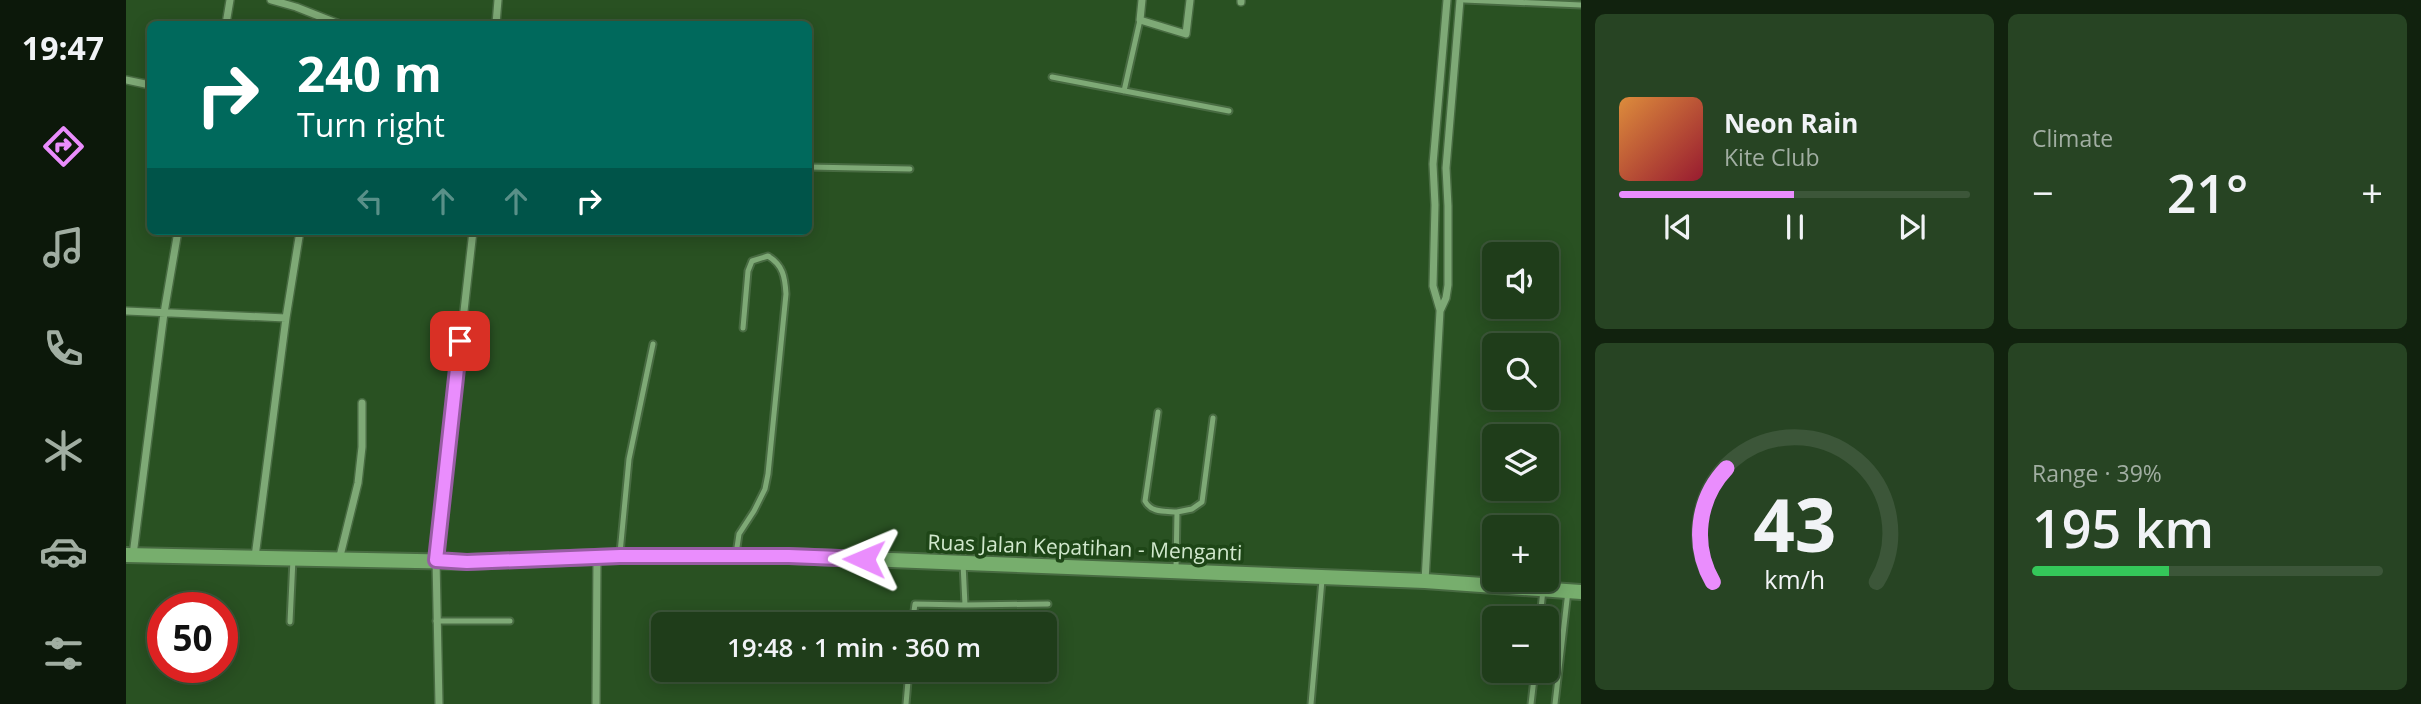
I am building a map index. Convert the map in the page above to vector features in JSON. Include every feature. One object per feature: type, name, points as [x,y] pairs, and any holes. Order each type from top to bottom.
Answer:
[{"type":"main road","name":"Ruas Jalan Kepatihan - Menganti","points":[[130,555],[467,562],[620,556],[789,556],[1482,585]]},
{"type":"street","points":[[226,21],[230,0]]},
{"type":"street","points":[[271,0],[331,21]]},
{"type":"street","points":[[496,21],[498,0]]},
{"type":"street","points":[[1142,0],[1140,20],[1186,34],[1190,0]]},
{"type":"street","points":[[1424,581],[1440,311],[1433,286],[1433,164],[1447,0]]},
{"type":"street","points":[[1440,311],[1448,285],[1446,168],[1462,0]]},
{"type":"street","points":[[1444,23],[1458,25]]},
{"type":"street","points":[[126,80],[147,84]]},
{"type":"street","points":[[1434,187],[1447,185]]},
{"type":"street","points":[[130,555],[177,235]]},
{"type":"street","points":[[254,558],[299,235]]},
{"type":"street","points":[[439,704],[436,560],[472,235]]},
{"type":"street","points":[[126,311],[286,318]]},
{"type":"street","points":[[339,560],[358,483],[362,447],[362,403]]},
{"type":"street","points":[[596,704],[597,558]]},
{"type":"lane","points":[[1462,0],[1581,5]]},
{"type":"lane","points":[[1124,91],[1140,20]]},
{"type":"lane","points":[[1052,77],[1229,111]]},
{"type":"lane","points":[[812,167],[910,169]]},
{"type":"lane","points":[[735,557],[739,534],[754,512],[765,489],[768,474],[786,294],[782,269],[778,261],[768,256],[752,261],[748,271],[743,328]]},
{"type":"lane","points":[[620,556],[629,459],[653,344]]},
{"type":"lane","points":[[1158,411],[1145,501],[1152,509],[1177,512],[1192,509],[1202,502],[1213,418]]},
{"type":"lane","points":[[1176,571],[1177,512]]},
{"type":"lane","points":[[290,622],[293,559]]},
{"type":"lane","points":[[963,563],[965,605]]},
{"type":"lane","points":[[1311,704],[1322,577]]},
{"type":"lane","points":[[1555,704],[1575,591]]},
{"type":"lane","points":[[914,612],[915,604],[1048,604]]},
{"type":"lane","points":[[436,621],[510,621]]},
{"type":"lane","points":[[906,704],[908,682]]},
{"type":"lane","points":[[1531,704],[1533,683]]},
{"type":"route","points":[[460,341],[436,560],[467,562],[620,556],[864,559]]}]
